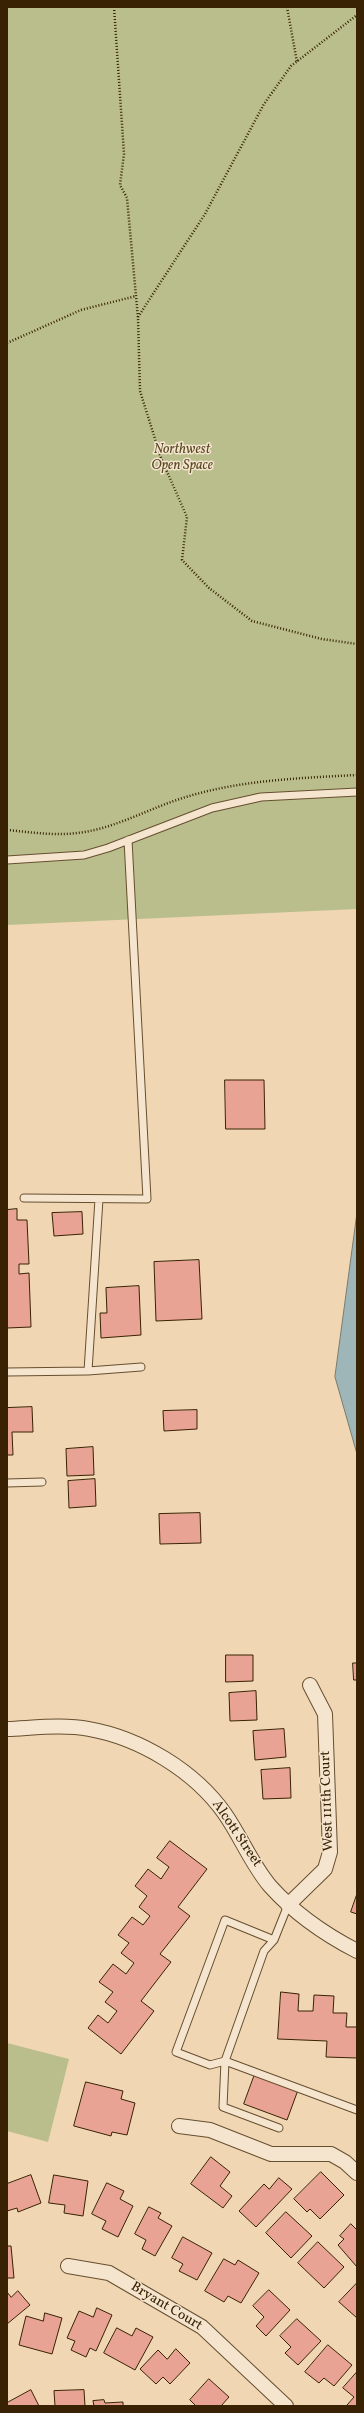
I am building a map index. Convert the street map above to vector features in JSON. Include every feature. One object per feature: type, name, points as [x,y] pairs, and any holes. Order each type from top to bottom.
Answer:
[{"type":"street","name":"West 111th Court","points":[[288,1905],[325,1869],[330,1852],[325,1714],[310,1685]]},
{"type":"street","name":"Alcott Street","points":[[7,1729],[55,1727],[99,1731],[112,1734],[148,1750],[176,1766],[208,1793],[224,1812],[270,1885],[288,1905],[306,1921],[357,1951]]},
{"type":"street","points":[[179,2126],[210,2130],[271,2154],[331,2154],[357,2173]]},
{"type":"street","name":"Bryant Court","points":[[68,2266],[108,2273],[202,2327],[285,2406]]},
{"type":"lane","points":[[7,860],[84,855],[212,808],[261,797],[357,792]]},
{"type":"lane","points":[[24,1198],[147,1199],[128,840]]},
{"type":"lane","points":[[88,1371],[99,1199]]},
{"type":"lane","points":[[7,1372],[88,1371],[141,1367]]},
{"type":"lane","points":[[7,1483],[42,1482]]},
{"type":"lane","points":[[279,2128],[223,2107],[225,2061],[264,1952],[274,1940],[288,1905]]},
{"type":"lane","points":[[274,1940],[225,1920],[176,2052],[210,2066],[225,2061],[357,2110]]},
{"type":"path","points":[[114,7],[124,154],[120,184],[127,198],[138,318],[140,391],[161,458],[187,517],[182,560],[209,588],[252,621],[322,640],[357,644]]},
{"type":"path","points":[[288,7],[297,62]]},
{"type":"path","points":[[138,318],[205,214],[264,104],[297,62],[357,15]]},
{"type":"path","points":[[7,343],[82,310],[136,296]]},
{"type":"path","points":[[7,830],[49,834],[77,833],[118,823],[186,796],[267,780],[357,775]]},
{"type":"green space","name":"Northwest Open Space","points":[[7,7],[357,7],[357,909],[7,925]]},
{"type":"green space","points":[[7,2043],[69,2059],[48,2142],[7,2131]]},
{"type":"water","points":[[357,1213],[357,1454],[335,1377]]},
{"type":"building","points":[[225,1080],[264,1080],[265,1129],[226,1129]]},
{"type":"building","points":[[17,1209],[17,1220],[27,1220],[29,1264],[19,1264],[19,1274],[29,1273],[31,1327],[7,1328],[7,1210]]},
{"type":"building","points":[[82,1212],[83,1234],[54,1236],[52,1213]]},
{"type":"building","points":[[199,1260],[202,1319],[156,1321],[154,1262]]},
{"type":"building","points":[[139,1286],[141,1335],[101,1338],[100,1313],[107,1313],[106,1288]]},
{"type":"building","points":[[32,1407],[33,1432],[12,1432],[13,1455],[7,1455],[7,1408]]},
{"type":"building","points":[[197,1410],[197,1429],[164,1431],[163,1411]]},
{"type":"building","points":[[93,1447],[94,1475],[67,1476],[66,1449]]},
{"type":"building","points":[[95,1479],[96,1506],[69,1508],[68,1481]]},
{"type":"building","points":[[200,1513],[201,1543],[160,1544],[159,1514]]},
{"type":"building","points":[[226,1655],[253,1655],[253,1681],[226,1682]]},
{"type":"building","points":[[353,1663],[357,1663],[357,1680],[354,1680]]},
{"type":"building","points":[[256,1691],[257,1720],[230,1721],[229,1693]]},
{"type":"building","points":[[284,1729],[286,1757],[255,1760],[253,1731]]},
{"type":"building","points":[[290,1768],[291,1798],[263,1799],[261,1770]]},
{"type":"building","points":[[170,1841],[207,1869],[178,1907],[190,1916],[160,1954],[171,1962],[141,2001],[154,2011],[121,2054],[88,2028],[98,2015],[108,2023],[117,2011],[105,2002],[113,1992],[99,1982],[113,1964],[126,1974],[134,1963],[121,1953],[129,1943],[118,1935],[132,1917],[143,1925],[150,1916],[139,1907],[147,1896],[135,1886],[148,1869],[161,1879],[169,1867],[157,1858]]},
{"type":"building","points":[[357,1894],[357,1914],[351,1912]]},
{"type":"building","points":[[281,1992],[299,1994],[298,2011],[313,2011],[314,1995],[334,1996],[333,2013],[347,2013],[346,2027],[357,2027],[357,2058],[326,2057],[327,2041],[278,2039]]},
{"type":"building","points":[[255,2074],[298,2090],[287,2120],[244,2104]]},
{"type":"building","points":[[86,2082],[123,2091],[121,2099],[135,2103],[127,2135],[112,2132],[111,2136],[74,2126]]},
{"type":"building","points":[[211,2157],[230,2172],[220,2186],[232,2196],[223,2208],[191,2184]]},
{"type":"building","points":[[321,2172],[344,2195],[320,2219],[310,2209],[307,2212],[294,2199]]},
{"type":"building","points":[[31,2175],[41,2203],[18,2212],[17,2208],[7,2211],[7,2184]]},
{"type":"building","points":[[54,2175],[88,2181],[83,2216],[64,2213],[65,2205],[49,2203]]},
{"type":"building","points":[[279,2178],[292,2189],[256,2227],[239,2211],[264,2184],[269,2189]]},
{"type":"building","points":[[107,2183],[124,2191],[120,2199],[133,2206],[118,2237],[102,2229],[106,2221],[92,2214]]},
{"type":"building","points":[[149,2207],[161,2213],[158,2218],[172,2226],[155,2256],[142,2249],[146,2240],[135,2234]]},
{"type":"building","points":[[286,2212],[312,2236],[291,2258],[266,2233]]},
{"type":"building","points":[[351,2224],[357,2230],[357,2267],[338,2245],[344,2239],[340,2236]]},
{"type":"building","points":[[183,2237],[212,2253],[197,2280],[179,2271],[183,2264],[172,2258]]},
{"type":"building","points":[[318,2242],[344,2267],[324,2288],[298,2263]]},
{"type":"building","points":[[7,2246],[11,2246],[14,2278],[7,2278]]},
{"type":"building","points":[[224,2259],[235,2265],[238,2260],[259,2273],[241,2303],[228,2296],[224,2302],[205,2291]]},
{"type":"building","points":[[357,2283],[357,2318],[339,2302]]},
{"type":"building","points":[[269,2290],[290,2310],[266,2336],[256,2326],[264,2317],[253,2306]]},
{"type":"building","points":[[18,2291],[30,2305],[7,2324],[7,2292],[11,2297]]},
{"type":"building","points":[[97,2308],[112,2315],[96,2351],[90,2348],[86,2357],[71,2350],[75,2341],[67,2338],[79,2311],[93,2317]]},
{"type":"building","points":[[45,2313],[62,2318],[52,2354],[19,2345],[26,2316],[43,2321]]},
{"type":"building","points":[[297,2319],[321,2341],[298,2365],[285,2353],[291,2347],[280,2336]]},
{"type":"building","points":[[117,2328],[132,2336],[136,2328],[153,2337],[135,2370],[104,2353]]},
{"type":"building","points":[[328,2345],[352,2365],[334,2386],[324,2378],[319,2383],[305,2372]]},
{"type":"building","points":[[176,2349],[190,2363],[170,2384],[163,2377],[156,2384],[140,2369],[158,2350],[167,2359]]},
{"type":"building","points":[[357,2372],[357,2406],[348,2406],[347,2405],[354,2397],[343,2388]]},
{"type":"building","points":[[209,2379],[229,2397],[221,2406],[196,2406],[190,2400]]},
{"type":"building","points":[[31,2390],[39,2406],[7,2406],[7,2403]]},
{"type":"building","points":[[84,2390],[85,2406],[55,2406],[54,2391]]},
{"type":"building","points":[[104,2400],[105,2403],[123,2402],[123,2406],[94,2406],[93,2401]]}]
